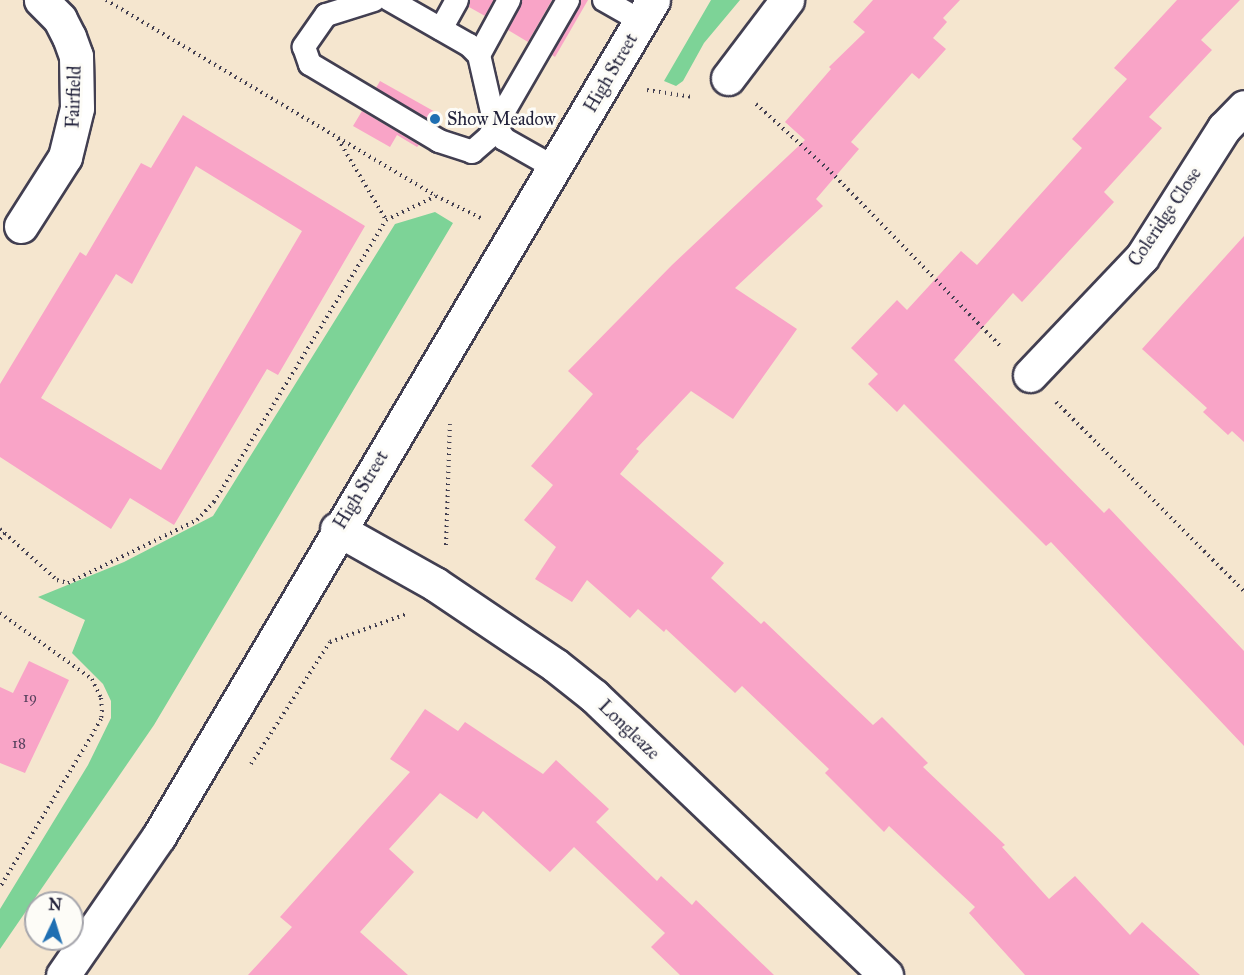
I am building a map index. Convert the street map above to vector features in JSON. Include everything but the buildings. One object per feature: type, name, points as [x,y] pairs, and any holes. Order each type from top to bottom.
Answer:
[{"type":"street","points":[[728,78],[786,0]]},
{"type":"street","name":"Fairfield","points":[[21,226],[65,157],[74,133],[76,56],[56,6]]},
{"type":"street","name":"High Street","points":[[63,975],[98,929],[159,836],[337,529],[555,168],[647,10]]},
{"type":"street","name":"Coleridge Close","points":[[1030,375],[1142,257],[1224,128],[1244,107]]},
{"type":"street","name":"Longleaze","points":[[337,529],[435,584],[555,665],[594,696],[886,975]]},
{"type":"lane","points":[[374,0],[326,15],[304,47],[310,64],[462,152],[472,152],[484,144],[568,0]]},
{"type":"lane","points":[[441,29],[457,0]]},
{"type":"lane","points":[[509,0],[479,55],[495,126],[504,139],[555,168]]},
{"type":"lane","points":[[604,0],[647,10]]},
{"type":"lane","points":[[400,3],[479,55]]},
{"type":"path","points":[[0,529],[57,580],[68,583],[196,520],[214,502],[386,220],[436,196],[106,0]]},
{"type":"path","points":[[649,79],[643,89],[698,97],[728,78],[831,172],[1244,591]]},
{"type":"path","points":[[336,136],[386,220]]},
{"type":"path","points":[[250,765],[330,642],[407,614],[435,584],[448,540],[450,415]]},
{"type":"path","points":[[0,539],[5,533]]},
{"type":"path","points":[[0,613],[92,679],[101,698],[102,710],[101,719],[0,887]]},
{"type":"green space","points":[[711,0],[740,0],[704,43],[683,81],[676,86],[664,81]]},
{"type":"green space","points":[[435,212],[453,223],[154,725],[40,891],[24,891],[24,914],[0,949],[0,909],[88,765],[111,718],[111,701],[103,684],[72,653],[85,620],[38,597],[124,562],[213,516],[395,224]]},
{"type":"place","name":"Show Meadow","points":[[435,119]]}]
